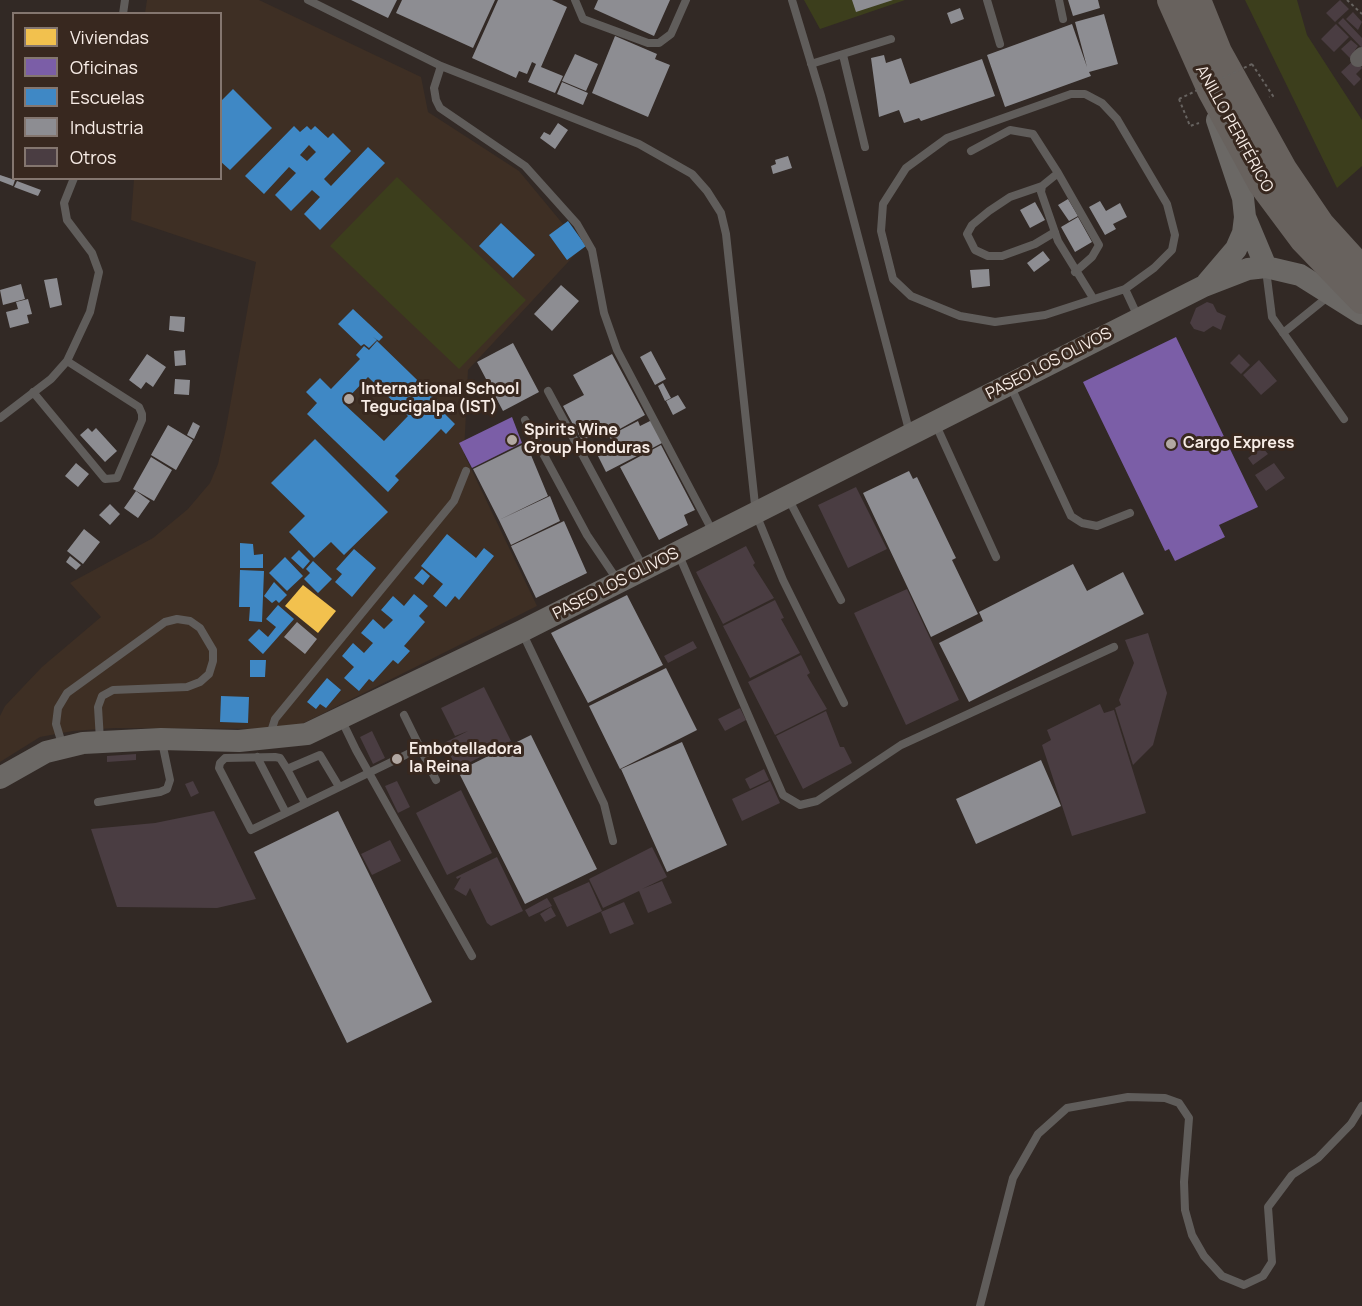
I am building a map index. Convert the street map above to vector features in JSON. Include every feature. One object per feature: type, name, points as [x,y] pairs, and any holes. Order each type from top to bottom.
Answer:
[{"type":"highway","name":"ANILLO PERIFÉRICO","points":[[1171,0],[1211,90],[1262,184],[1303,238],[1362,300]]},
{"type":"highway","name":"ANILLO PERIFÉRICO","points":[[1197,0],[1218,52],[1283,170],[1321,225],[1362,270]]},
{"type":"street","name":"PASEO LOS OLIVOS","points":[[1204,286],[1236,249],[1243,233],[1245,217],[1243,198],[1219,126],[1211,90]]},
{"type":"street","points":[[1245,217],[1266,267]]},
{"type":"street","name":"PASEO LOS OLIVOS","points":[[0,778],[26,761],[63,748],[100,741],[161,739],[263,748],[307,734],[522,631],[1204,286],[1248,269],[1266,267],[1300,275],[1362,314]]},
{"type":"lane","points":[[308,0],[441,66],[639,144],[692,174],[707,191],[721,213],[726,234],[756,514],[783,580],[844,703]]},
{"type":"lane","points":[[575,0],[583,19],[648,43],[659,43],[671,34],[686,0]]},
{"type":"lane","points":[[792,0],[910,435]]},
{"type":"lane","points":[[987,0],[1000,44]]},
{"type":"lane","points":[[1059,0],[1063,19]]},
{"type":"lane","points":[[811,64],[891,39]]},
{"type":"lane","points":[[843,55],[865,147]]},
{"type":"lane","points":[[441,66],[434,88],[440,108],[525,166],[577,224],[592,250],[603,313],[617,350],[715,534]]},
{"type":"lane","points":[[1071,94],[1085,94],[1102,104],[1118,119],[1167,204],[1175,235],[1172,250],[1154,268],[1125,289],[1045,315],[995,322],[960,316],[911,296],[893,279],[881,231],[883,204],[906,168],[947,138],[1038,104],[1071,94]]},
{"type":"lane","points":[[971,151],[1010,130],[1034,134],[1099,246],[1092,257],[1075,272]]},
{"type":"lane","points":[[1055,232],[1035,244],[1002,256],[988,255],[975,250],[967,234],[972,225],[989,210],[1010,197],[1042,186],[1058,173]]},
{"type":"lane","points":[[0,418],[51,379],[67,362],[90,312],[99,272],[92,253],[67,220],[64,203],[73,180]]},
{"type":"lane","points":[[1042,186],[1041,192],[1055,232],[1075,272],[1093,298]]},
{"type":"lane","points":[[1266,267],[1272,317],[1344,419]]},
{"type":"lane","points":[[1125,289],[1139,319]]},
{"type":"lane","points":[[1284,333],[1330,295]]},
{"type":"lane","points":[[33,392],[105,479],[117,478],[142,420],[139,407],[67,362]]},
{"type":"lane","points":[[1009,385],[1071,516],[1082,523],[1098,526],[1130,513]]},
{"type":"lane","points":[[548,391],[645,569]]},
{"type":"lane","points":[[525,420],[587,535],[619,582]]},
{"type":"lane","points":[[935,422],[996,557]]},
{"type":"lane","points":[[286,813],[263,748],[275,719],[454,501],[466,471]]},
{"type":"lane","points":[[788,498],[841,600]]},
{"type":"lane","points":[[678,553],[783,795],[800,805],[817,801],[901,745],[1114,647]]},
{"type":"lane","points":[[63,748],[56,724],[58,708],[68,693],[165,622],[177,619],[190,621],[200,628],[213,650],[213,661],[209,674],[200,682],[188,687],[113,690],[102,696],[98,706],[100,741]]},
{"type":"lane","points":[[522,631],[604,804],[613,841]]},
{"type":"lane","points":[[404,715],[436,780]]},
{"type":"lane","points":[[341,718],[472,956]]},
{"type":"lane","points":[[98,802],[167,789],[170,780],[161,739]]},
{"type":"lane","points":[[305,803],[280,758],[263,748],[225,758],[220,763],[219,768],[248,827],[256,830],[338,785],[420,748]]},
{"type":"lane","points":[[287,769],[320,755],[338,785]]},
{"type":"lane","points":[[980,1306],[1012,1178],[1038,1134],[1067,1108],[1128,1097],[1165,1098],[1179,1103],[1189,1118],[1184,1182],[1185,1210],[1192,1235],[1204,1256],[1222,1276],[1244,1285],[1263,1276],[1272,1262],[1268,1207],[1292,1175],[1318,1158],[1352,1124],[1362,1106]]},
{"type":"path","points":[[1347,0],[1362,14]]},
{"type":"path","points":[[1190,126],[1179,99],[1252,64],[1273,96]]},
{"type":"shaded area","name":"International School Tegucigalpa (IST)","points":[[147,0],[259,0],[421,77],[428,112],[519,171],[582,247],[468,370],[464,454],[537,606],[292,729],[114,728],[73,731],[40,737],[0,762],[0,716],[5,706],[42,667],[101,617],[70,583],[153,538],[188,509],[210,483],[218,464],[226,428],[256,262],[131,220],[134,180],[222,180],[222,12],[145,12]]},
{"type":"green space","points":[[804,0],[905,0],[820,29]]},
{"type":"green space","points":[[1245,0],[1297,0],[1307,35],[1362,120],[1362,166],[1337,188]]},
{"type":"green space","points":[[397,177],[526,300],[459,369],[330,246]]},
{"type":"building: Viviendas","points":[[303,585],[336,611],[318,633],[285,606]]},
{"type":"building: Oficinas","name":"Cargo Express","points":[[1176,337],[1258,507],[1219,525],[1225,537],[1175,561],[1169,549],[1165,551],[1083,382]]},
{"type":"building: Oficinas","points":[[512,417],[522,443],[472,468],[459,443]]},
{"type":"building: Escuelas","points":[[233,89],[272,128],[230,170],[222,163],[222,100]]},
{"type":"building: Escuelas","points":[[294,126],[300,132],[307,126],[311,130],[315,126],[328,138],[333,133],[351,151],[324,179],[331,186],[368,147],[385,163],[320,230],[304,214],[320,197],[312,190],[291,211],[275,195],[296,173],[289,167],[264,194],[245,176]],"holes":[[[309,145],[316,152],[307,161],[300,155]]]},
{"type":"building: Escuelas","points":[[568,221],[586,246],[567,260],[549,235]]},
{"type":"building: Escuelas","points":[[501,223],[535,255],[513,278],[479,246]]},
{"type":"building: Escuelas","points":[[353,309],[383,337],[379,341],[373,337],[377,340],[369,348],[364,344],[361,346],[338,324]]},
{"type":"building: Escuelas","points":[[377,341],[445,407],[442,411],[455,424],[446,434],[441,429],[395,476],[399,480],[388,492],[307,414],[317,403],[306,392],[320,378],[331,389],[360,359],[356,355],[364,346],[369,350]],"holes":[[[368,377],[408,416],[384,441],[343,403]]]},
{"type":"building: Escuelas","name":"International School Tegucigalpa (IST)","points":[[315,439],[388,512],[344,555],[331,542],[314,558],[289,532],[305,516],[271,483]]},
{"type":"building: Escuelas","points":[[447,534],[476,558],[484,548],[494,556],[459,600],[455,596],[446,607],[433,596],[443,584],[421,566]]},
{"type":"building: Escuelas","points":[[240,543],[253,544],[254,555],[263,554],[263,568],[240,568]]},
{"type":"building: Escuelas","points":[[354,549],[376,568],[352,597],[335,582],[342,574],[336,569]]},
{"type":"building: Escuelas","points":[[299,550],[310,561],[303,569],[291,558]]},
{"type":"building: Escuelas","points":[[285,557],[303,576],[287,591],[269,573]]},
{"type":"building: Escuelas","points":[[313,561],[332,579],[318,593],[304,579],[310,573],[306,569]]},
{"type":"building: Escuelas","points":[[422,569],[430,576],[423,585],[414,578]]},
{"type":"building: Escuelas","points":[[240,570],[264,571],[262,622],[249,621],[250,607],[239,607]]},
{"type":"building: Escuelas","points":[[274,582],[287,595],[279,603],[276,600],[272,603],[264,596]]},
{"type":"building: Escuelas","points":[[414,594],[428,606],[419,616],[425,622],[404,646],[410,651],[398,664],[393,660],[373,682],[369,679],[359,691],[344,678],[354,667],[342,656],[353,643],[364,653],[373,643],[361,633],[373,619],[384,629],[393,620],[381,610],[393,596],[404,606]]},
{"type":"building: Escuelas","points":[[278,605],[294,619],[263,654],[248,640],[259,629],[268,637],[276,627],[266,619]]},
{"type":"building: Escuelas","points":[[250,660],[266,660],[265,677],[250,677]]},
{"type":"building: Escuelas","points":[[327,678],[341,690],[326,708],[320,704],[316,709],[307,702]]},
{"type":"building: Escuelas","points":[[221,696],[249,697],[248,723],[220,722]]},
{"type":"building: Industria","points":[[351,0],[397,0],[388,18]]},
{"type":"building: Industria","points":[[402,0],[495,0],[473,48],[396,13]]},
{"type":"building: Industria","points":[[498,0],[552,0],[567,7],[541,67],[563,76],[555,93],[528,82],[536,64],[532,62],[527,74],[519,71],[516,78],[472,58]]},
{"type":"building: Industria","points":[[598,0],[670,0],[654,36],[594,9]]},
{"type":"building: Industria","points":[[852,0],[893,0],[856,12]]},
{"type":"building: Industria","points":[[1068,0],[1098,0],[1100,8],[1073,16]]},
{"type":"building: Industria","points":[[960,8],[964,19],[951,24],[947,13]]},
{"type":"building: Industria","points":[[1104,14],[1118,64],[1089,72],[1091,76],[1005,107],[987,55],[1072,24],[1087,67],[1075,22]]},
{"type":"building: Industria","points":[[615,36],[657,54],[655,59],[670,65],[648,117],[592,93]]},
{"type":"building: Industria","points":[[575,54],[598,64],[586,91],[562,81]]},
{"type":"building: Industria","points":[[884,55],[886,63],[901,58],[910,84],[982,59],[995,96],[921,121],[919,118],[904,123],[899,110],[879,117],[871,58]]},
{"type":"building: Industria","points":[[562,82],[588,93],[583,105],[557,94]]},
{"type":"building: Industria","points":[[558,123],[568,130],[555,149],[540,138],[544,132],[550,135]]},
{"type":"building: Industria","points":[[788,156],[792,168],[773,174],[771,166],[776,164],[775,160]]},
{"type":"building: Industria","points":[[0,175],[15,180],[13,186],[0,181]]},
{"type":"building: Industria","points":[[17,181],[41,190],[38,196],[14,187]]},
{"type":"building: Industria","points":[[1068,199],[1078,216],[1069,221],[1058,205]]},
{"type":"building: Industria","points":[[1100,201],[1106,211],[1120,203],[1127,217],[1113,224],[1116,229],[1105,235],[1089,207]]},
{"type":"building: Industria","points":[[1035,202],[1045,220],[1030,228],[1020,210]]},
{"type":"building: Industria","points":[[1078,217],[1092,242],[1075,252],[1061,227]]},
{"type":"building: Industria","points":[[1043,251],[1050,260],[1034,272],[1027,263]]},
{"type":"building: Industria","points":[[989,269],[990,286],[972,288],[970,270]]},
{"type":"building: Industria","points":[[57,278],[62,305],[50,308],[44,280]]},
{"type":"building: Industria","points":[[21,284],[25,299],[3,305],[0,290]]},
{"type":"building: Industria","points":[[561,285],[579,301],[552,331],[534,314]]},
{"type":"building: Industria","points":[[28,299],[32,314],[27,315],[29,323],[10,328],[6,312],[18,309],[16,302]]},
{"type":"building: Industria","points":[[170,316],[185,317],[184,332],[169,330]]},
{"type":"building: Industria","points":[[513,343],[539,392],[503,411],[477,362]]},
{"type":"building: Industria","points":[[185,350],[186,365],[175,366],[174,351]]},
{"type":"building: Industria","points":[[651,351],[666,379],[655,385],[640,357]]},
{"type":"building: Industria","points":[[147,354],[166,367],[153,387],[146,382],[141,389],[129,380]]},
{"type":"building: Industria","points":[[612,354],[645,415],[607,436],[603,430],[582,441],[563,406],[584,395],[573,375]]},
{"type":"building: Industria","points":[[175,379],[190,380],[189,395],[174,394]]},
{"type":"building: Industria","points":[[663,383],[671,398],[665,401],[658,386]]},
{"type":"building: Industria","points":[[678,395],[686,408],[673,415],[666,401]]},
{"type":"building: Industria","points":[[652,420],[664,442],[606,472],[595,450],[612,441],[609,436],[638,421],[640,426]]},
{"type":"building: Industria","points":[[193,422],[200,426],[194,439],[187,435]]},
{"type":"building: Industria","points":[[168,425],[193,440],[176,470],[151,455]]},
{"type":"building: Industria","points":[[88,428],[92,432],[96,428],[117,451],[105,462],[80,435]]},
{"type":"building: Industria","points":[[526,443],[548,496],[499,520],[473,469]]},
{"type":"building: Industria","points":[[661,445],[695,510],[684,515],[688,525],[659,540],[620,467]]},
{"type":"building: Industria","points":[[151,457],[172,470],[154,501],[133,489]]},
{"type":"building: Industria","points":[[76,463],[89,474],[78,487],[65,476]]},
{"type":"building: Industria","points":[[909,471],[913,479],[917,477],[956,558],[952,560],[978,614],[931,637],[863,493]]},
{"type":"building: Industria","points":[[136,491],[150,501],[138,518],[124,508]]},
{"type":"building: Industria","points":[[550,496],[560,521],[511,545],[499,520]]},
{"type":"building: Industria","points":[[110,504],[120,514],[110,525],[99,515]]},
{"type":"building: Industria","points":[[564,521],[587,573],[536,598],[511,546]]},
{"type":"building: Industria","points":[[84,529],[100,542],[83,564],[67,551]]},
{"type":"building: Industria","points":[[70,556],[81,565],[76,570],[66,562]]},
{"type":"building: Industria","points":[[1073,564],[1087,591],[1123,572],[1144,614],[969,702],[939,643],[983,621],[979,612]]},
{"type":"building: Industria","points":[[627,595],[663,665],[588,703],[551,633]]},
{"type":"building: Industria","points":[[297,622],[317,639],[305,654],[284,637]]},
{"type":"building: Industria","points":[[666,668],[697,730],[620,769],[589,706]]},
{"type":"building: Industria","points":[[531,735],[597,869],[525,904],[458,771]]},
{"type":"building: Industria","points":[[682,742],[727,845],[667,872],[621,769]]},
{"type":"building: Industria","points":[[1041,760],[1061,806],[976,844],[956,799]]},
{"type":"building: Industria","points":[[338,811],[432,1002],[347,1043],[254,852]]},
{"type":"building: Otros","points":[[1340,0],[1349,9],[1335,22],[1326,13]]},
{"type":"building: Otros","points":[[1353,12],[1362,22],[1358,30],[1346,19]]},
{"type":"building: Otros","points":[[1343,18],[1362,38],[1362,48],[1338,23]]},
{"type":"building: Otros","points":[[1336,24],[1349,37],[1334,52],[1321,39]]},
{"type":"building: Otros","points":[[1351,40],[1358,46],[1355,50],[1358,53],[1351,59],[1341,49]]},
{"type":"building: Otros","points":[[1355,59],[1362,68],[1356,74],[1361,79],[1354,86],[1341,72]]},
{"type":"building: Otros","points":[[1207,302],[1213,304],[1217,312],[1226,316],[1221,330],[1213,326],[1204,332],[1194,329],[1190,323],[1196,308]]},
{"type":"building: Otros","points":[[1239,354],[1250,365],[1241,374],[1230,363]]},
{"type":"building: Otros","points":[[1259,360],[1277,381],[1261,395],[1243,375]]},
{"type":"building: Otros","points":[[1262,447],[1268,454],[1253,465],[1248,458]]},
{"type":"building: Otros","points":[[1274,463],[1285,478],[1266,491],[1255,475]]},
{"type":"building: Otros","points":[[856,487],[887,549],[848,568],[818,505]]},
{"type":"building: Otros","points":[[746,546],[755,563],[753,565],[774,598],[723,624],[696,572]]},
{"type":"building: Otros","points":[[907,589],[959,700],[906,725],[854,613]]},
{"type":"building: Otros","points":[[775,600],[784,618],[781,619],[800,653],[750,678],[723,626]]},
{"type":"building: Otros","points":[[1148,633],[1167,693],[1153,745],[1133,765],[1115,708],[1121,705],[1119,700],[1134,663],[1125,640]]},
{"type":"building: Otros","points":[[693,641],[697,648],[668,663],[664,656]]},
{"type":"building: Otros","points":[[801,655],[810,673],[807,675],[827,709],[775,735],[748,682]]},
{"type":"building: Otros","points":[[484,687],[511,741],[457,769],[444,743],[468,731],[455,736],[441,708]]},
{"type":"building: Otros","points":[[1100,704],[1104,713],[1114,710],[1146,813],[1072,836],[1042,745],[1051,740],[1047,730]]},
{"type":"building: Otros","points":[[740,708],[746,720],[725,731],[718,719]]},
{"type":"building: Otros","points":[[826,711],[840,747],[844,747],[852,763],[803,789],[776,736]]},
{"type":"building: Otros","points":[[372,731],[385,758],[373,764],[360,737]]},
{"type":"building: Otros","points":[[136,754],[136,760],[107,762],[107,756]]},
{"type":"building: Otros","points":[[764,769],[769,780],[750,789],[745,779]]},
{"type":"building: Otros","points":[[193,781],[199,793],[191,797],[185,784]]},
{"type":"building: Otros","points":[[397,781],[410,807],[398,813],[385,786]]},
{"type":"building: Otros","points":[[770,781],[780,803],[742,821],[732,799]]},
{"type":"building: Otros","points":[[461,790],[492,853],[447,875],[416,813]]},
{"type":"building: Otros","points":[[214,811],[256,899],[217,908],[117,907],[91,829],[155,823]]},
{"type":"building: Otros","points":[[390,840],[401,861],[372,875],[361,854]]},
{"type":"building: Otros","points":[[652,847],[667,877],[642,889],[662,881],[672,903],[648,913],[639,891],[603,908],[589,879]]},
{"type":"building: Otros","points":[[497,857],[523,911],[491,926],[487,923],[470,888],[466,896],[454,889],[461,877],[457,879],[456,877]]},
{"type":"building: Otros","points":[[589,882],[602,911],[567,927],[553,898]]},
{"type":"building: Otros","points":[[547,898],[552,906],[529,917],[525,910]]},
{"type":"building: Otros","points":[[624,902],[634,924],[610,934],[601,912]]},
{"type":"building: Otros","points":[[551,907],[556,916],[545,922],[540,914]]},
{"type":"place","name":"International School Tegucigalpa (IST)","points":[[349,399]]},
{"type":"place","name":"Spirits Wine Group Honduras","points":[[512,440]]},
{"type":"place","name":"Cargo Express","points":[[1171,444]]},
{"type":"place","name":"Embotelladora la Reina","points":[[397,759]]}]
